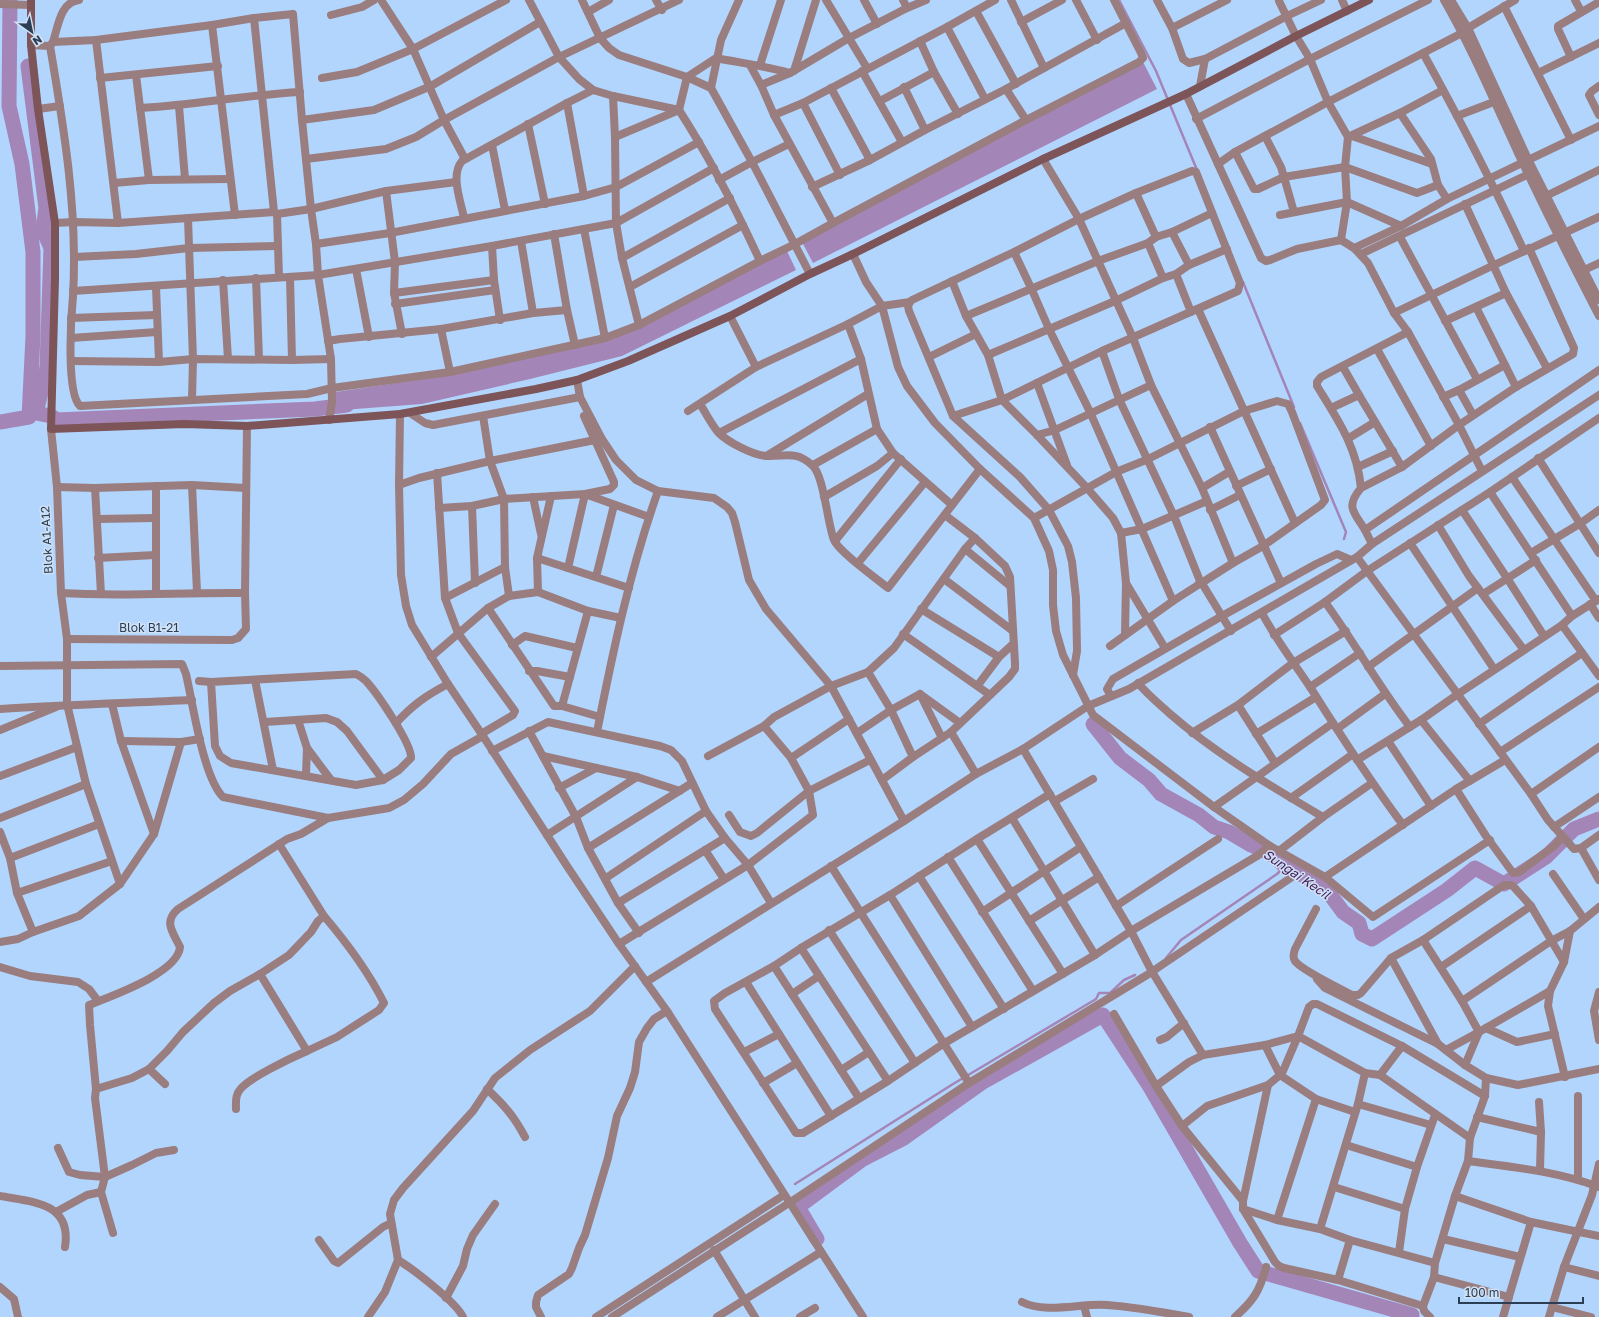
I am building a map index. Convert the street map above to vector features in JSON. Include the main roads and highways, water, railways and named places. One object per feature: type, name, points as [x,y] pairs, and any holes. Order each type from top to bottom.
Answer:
[{"type":"waterway","points":[[0,422],[29,417],[33,336],[33,252],[22,164],[9,106],[10,0]]},
{"type":"waterway","points":[[1119,0],[1156,71],[1197,170]]},
{"type":"waterway","points":[[28,66],[46,208],[43,230],[51,248],[47,367],[36,413],[51,416],[57,420],[315,409],[347,405]]},
{"type":"waterway","points":[[1243,282],[1294,407]]},
{"type":"waterway","points":[[1300,423],[1346,532],[1344,539]]},
{"type":"waterway","name":"Sungai Kecil","points":[[1093,724],[1120,758],[1149,780],[1161,794],[1199,815],[1214,827],[1229,832],[1251,845],[1271,854],[1285,866],[1308,878],[1329,893],[1343,912],[1359,923],[1362,934],[1372,939],[1447,890],[1475,868],[1504,884],[1546,857],[1574,829],[1599,819]]},
{"type":"waterway","points":[[1166,958],[1181,940],[1277,874],[1285,866]]},
{"type":"waterway","points":[[795,1184],[953,1084],[1096,999],[1099,993],[1110,993],[1124,980],[1135,975]]},
{"type":"waterway","points":[[817,1239],[798,1207],[863,1159],[904,1138],[983,1082],[1103,1015],[1150,1087],[1240,1243],[1258,1271],[1412,1315]]}]
